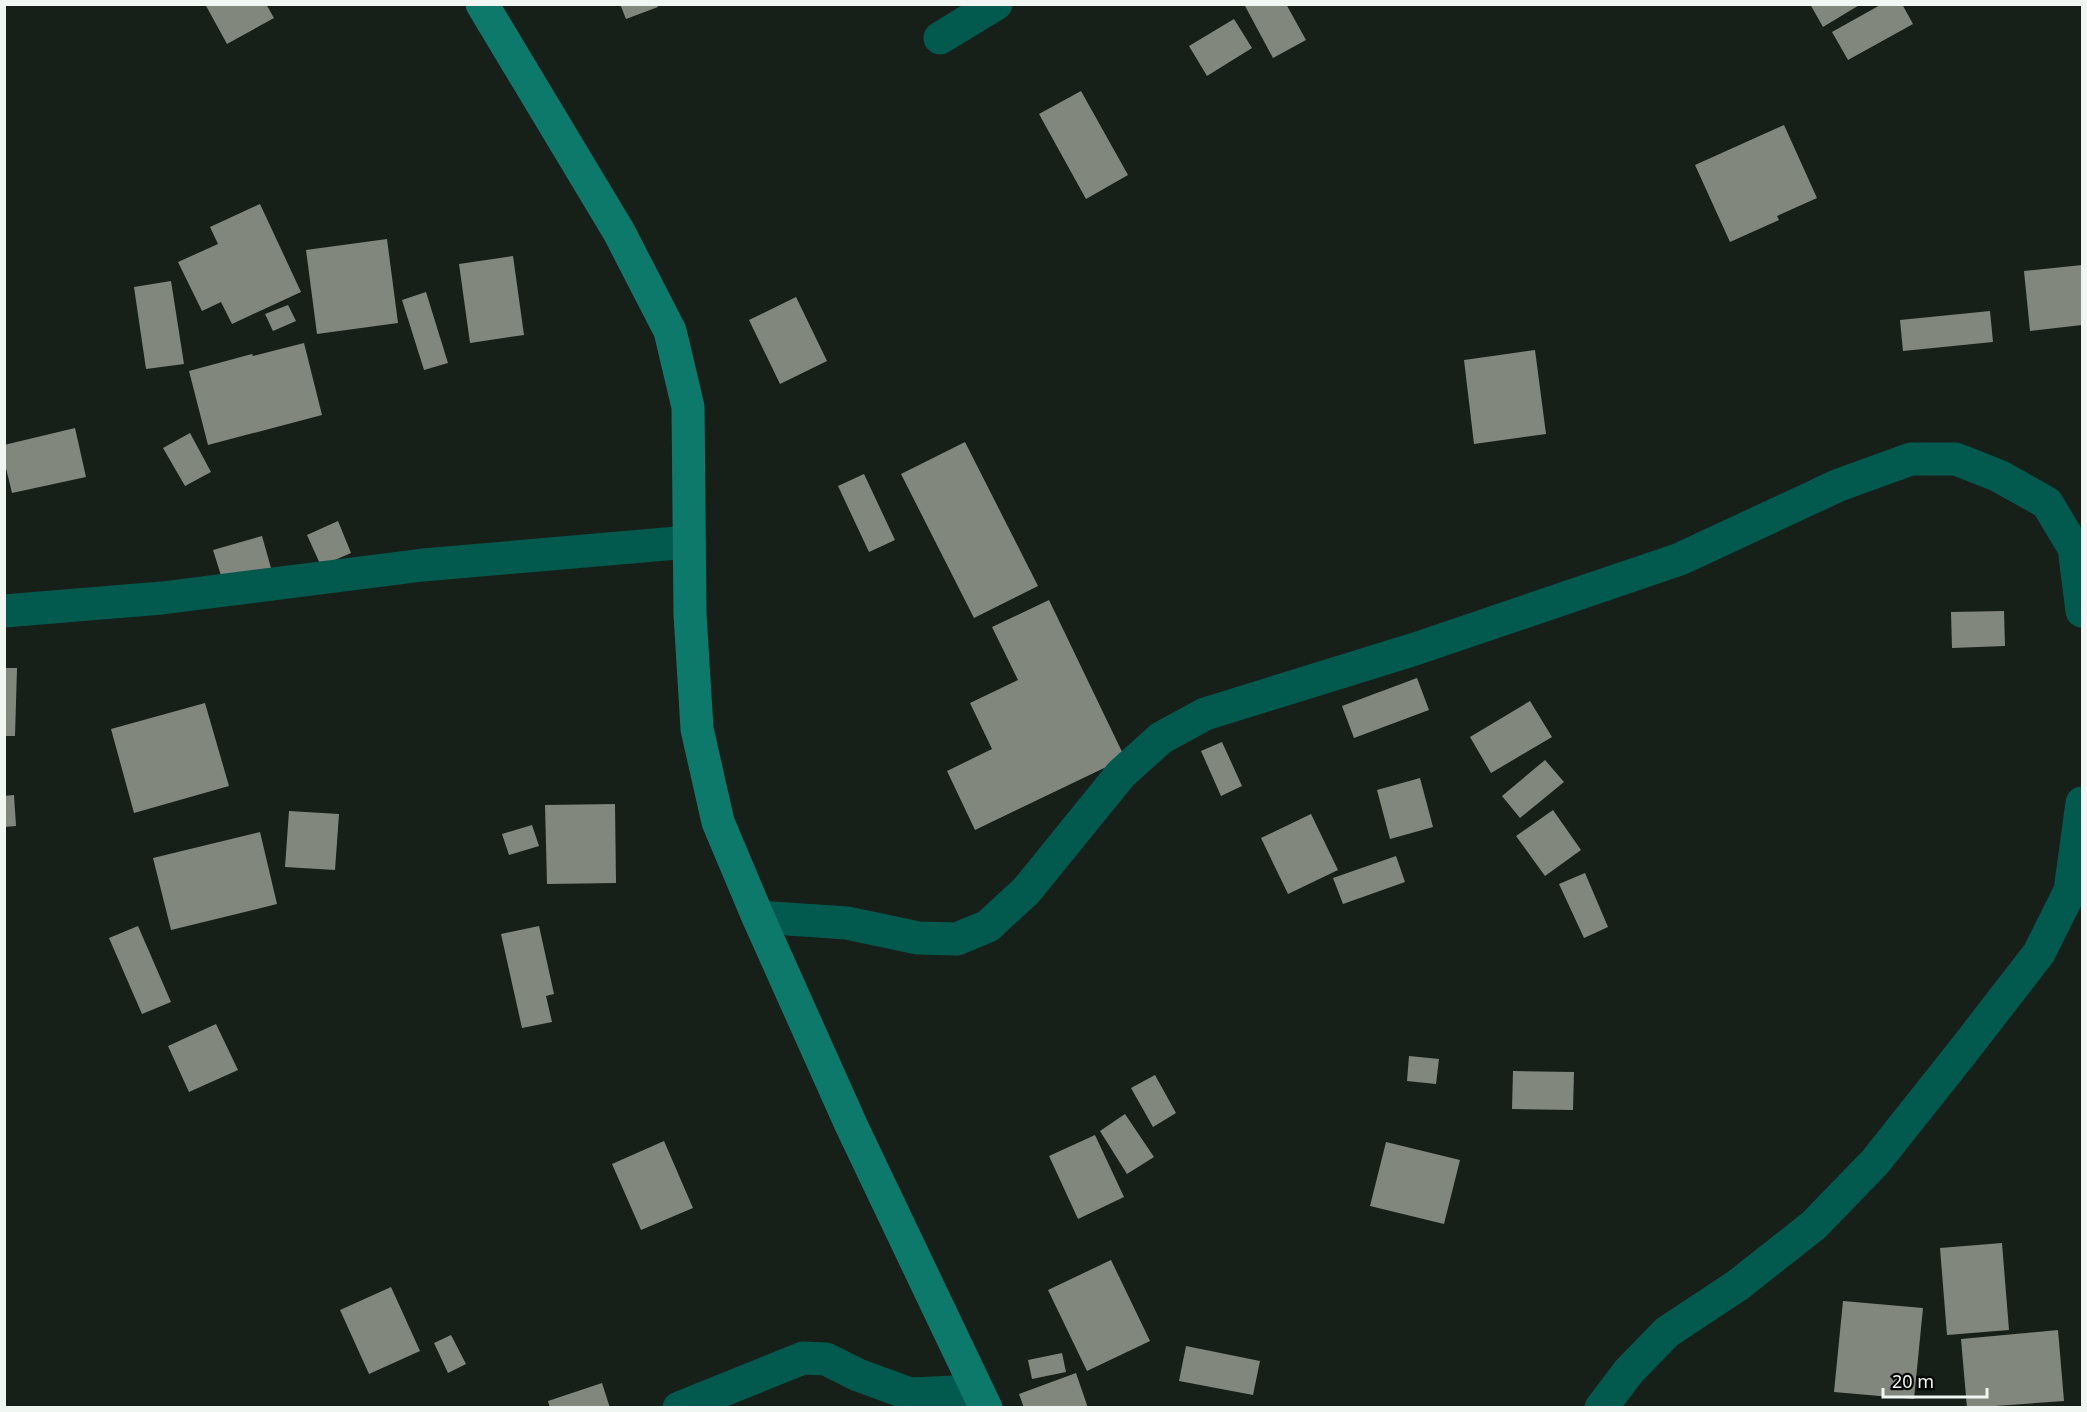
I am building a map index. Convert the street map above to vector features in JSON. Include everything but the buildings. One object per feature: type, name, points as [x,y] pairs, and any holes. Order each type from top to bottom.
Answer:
[{"type":"street","points":[[482,4],[619,232],[670,332],[688,407],[690,614],[697,729],[718,822],[852,1127],[981,1399],[910,1394],[858,1375],[826,1359],[803,1358],[679,1407]]},
{"type":"street","points":[[940,38],[996,4]]},
{"type":"street","points":[[758,917],[848,923],[918,938],[957,939],[988,926],[1026,891],[1121,774],[1137,759],[1161,738],[1205,714],[1415,649],[1680,559],[1839,485],[1911,459],[1956,459],[2000,476],[2047,503],[2074,548],[2082,611]]},
{"type":"street","points":[[4,611],[162,598],[423,566],[689,542]]},
{"type":"street","points":[[1601,1407],[1629,1371],[1667,1332],[1738,1285],[1814,1225],[1875,1161],[1964,1050],[2039,953],[2070,891],[2082,803]]}]
